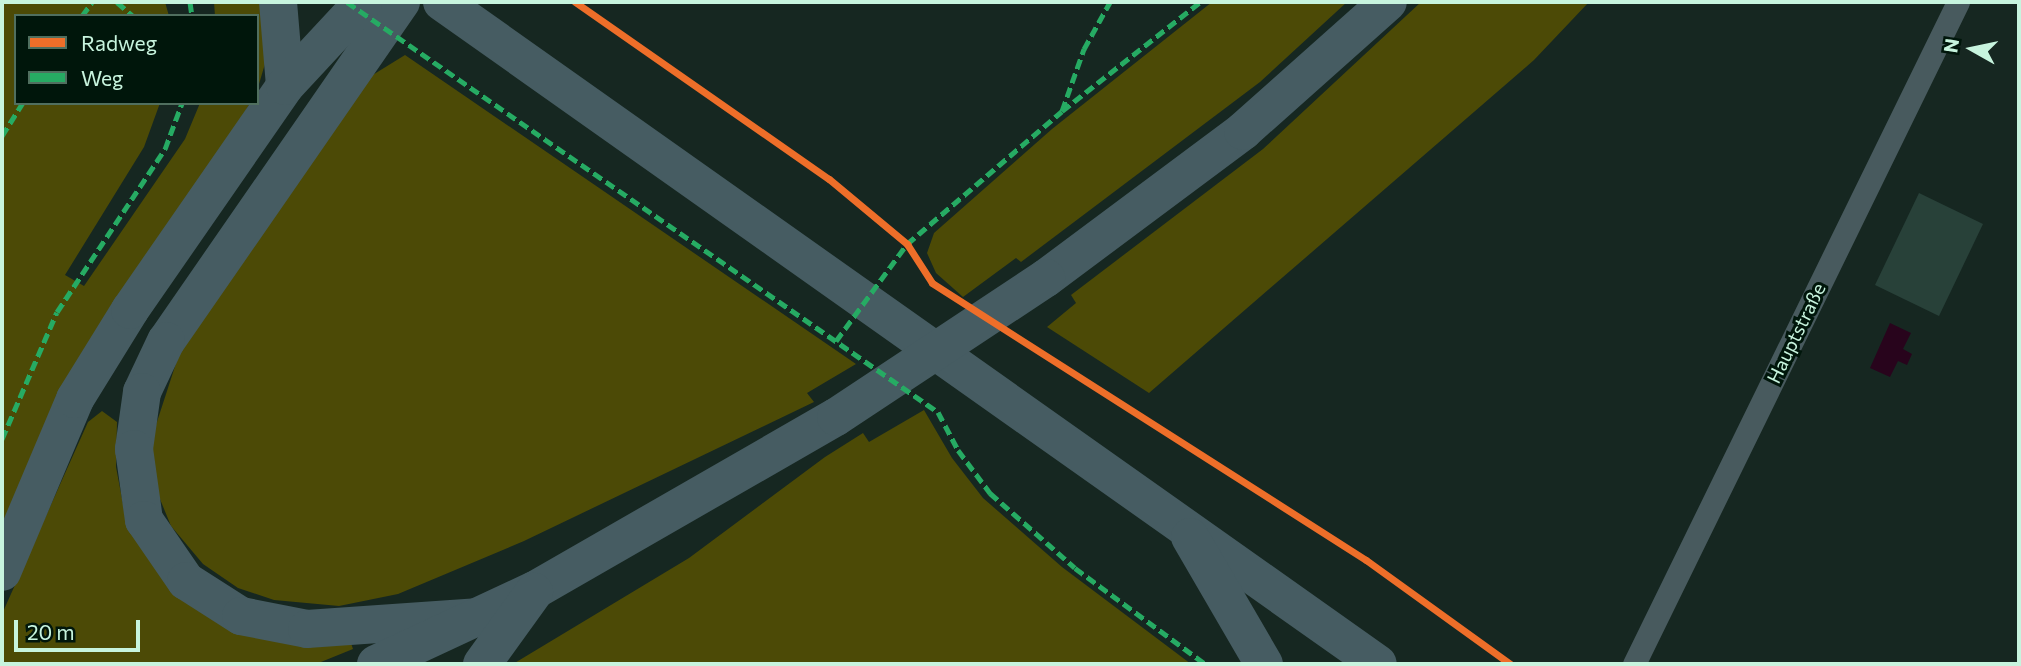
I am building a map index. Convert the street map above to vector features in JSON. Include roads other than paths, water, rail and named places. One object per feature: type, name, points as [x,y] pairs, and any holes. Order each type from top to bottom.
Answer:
[{"type":"main road","points":[[278,2],[285,86]]},
{"type":"main road","points":[[2,572],[75,399],[130,310],[285,86],[363,2]]},
{"type":"main road","points":[[401,2],[166,341],[142,392],[134,449],[144,520],[186,581],[242,617],[307,629],[477,617]]},
{"type":"main road","points":[[442,2],[1180,520],[1370,662]]},
{"type":"main road","points":[[376,664],[535,590],[836,417],[1046,278],[1243,131],[1388,2]]},
{"type":"main road","points":[[1180,520],[1264,664]]},
{"type":"main road","points":[[482,664],[535,590]]},
{"type":"lane","name":"Hauptstraße","points":[[1634,664],[1958,2]]}]
